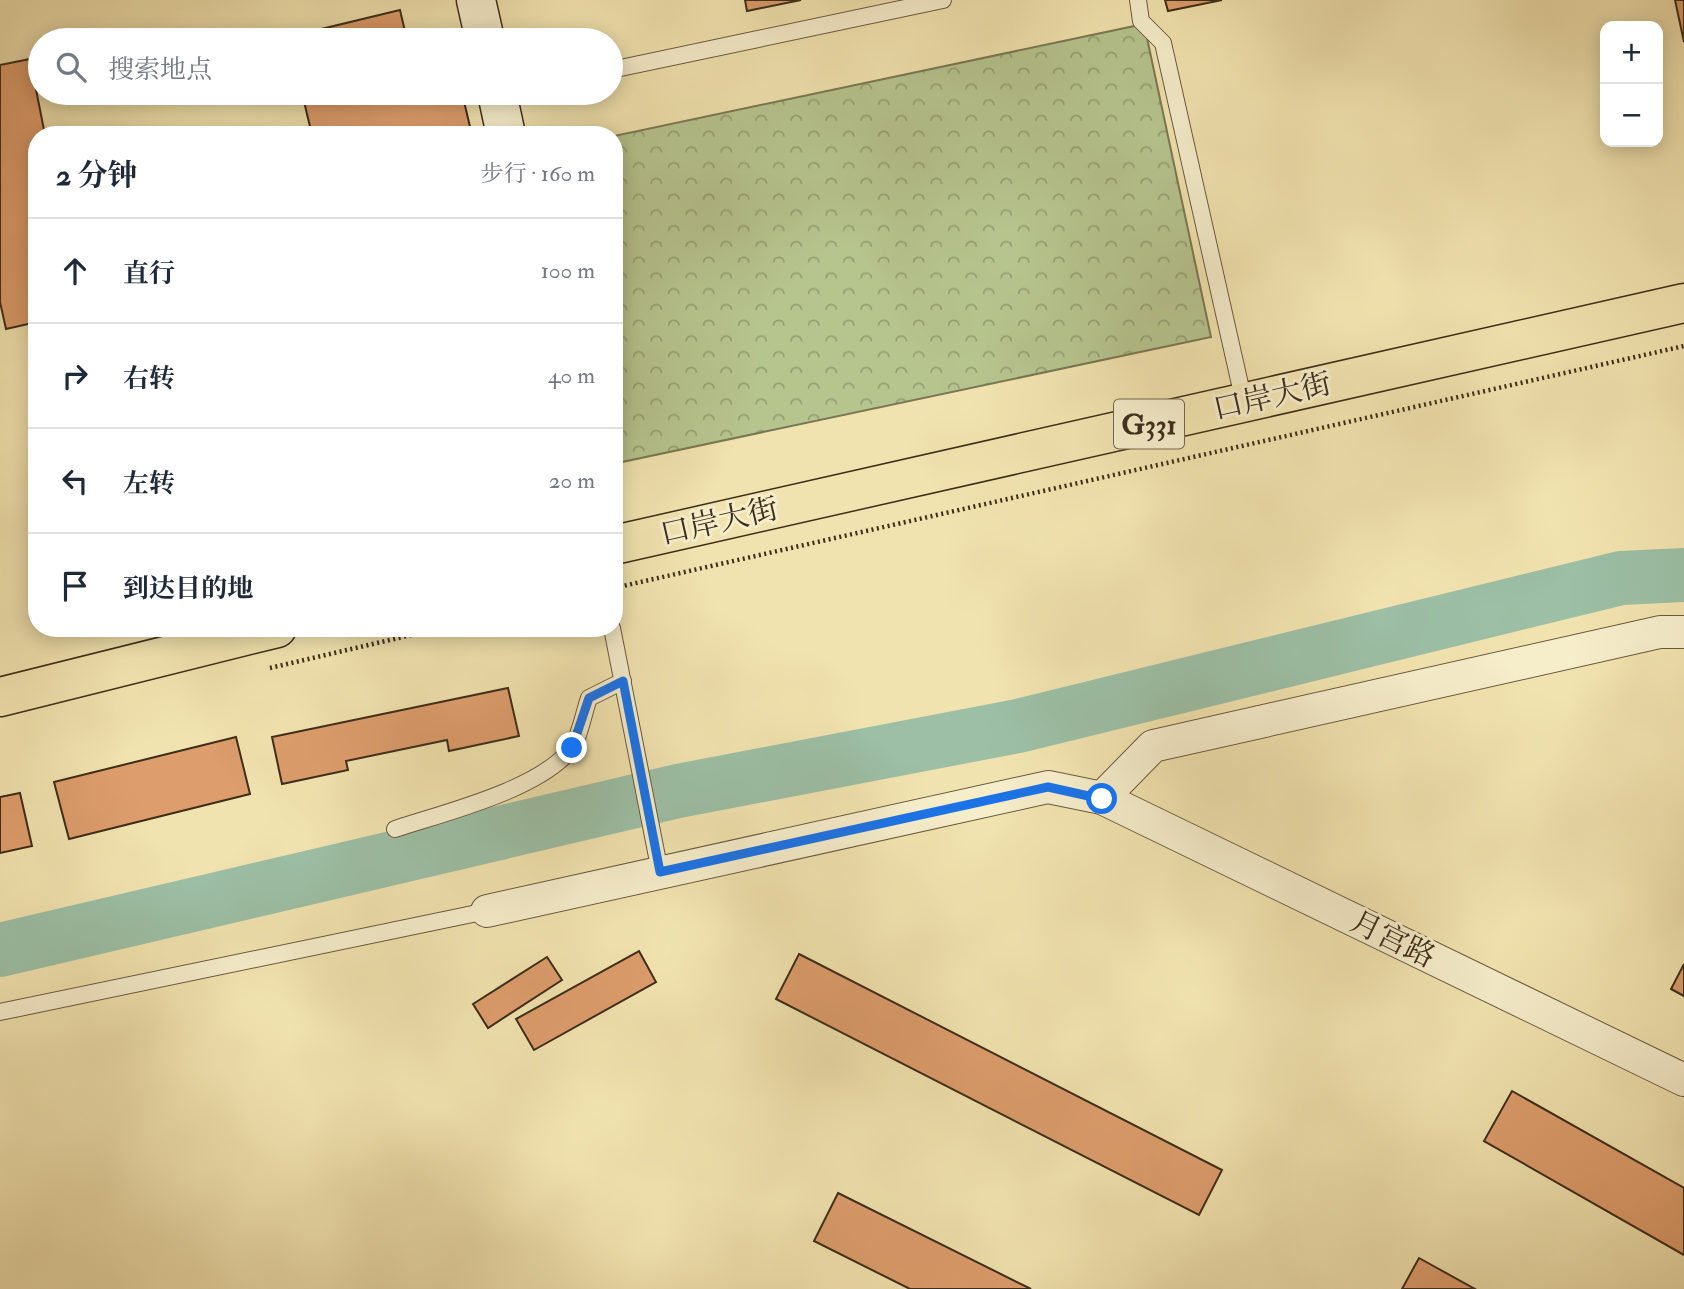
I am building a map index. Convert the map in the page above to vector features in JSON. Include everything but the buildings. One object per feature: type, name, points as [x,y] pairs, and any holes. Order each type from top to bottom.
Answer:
[{"type":"highway","name":"口岸大街","points":[[623,543],[1684,303]]},
{"type":"highway","points":[[0,697],[241,637]]},
{"type":"street","points":[[476,0],[482,28]]},
{"type":"street","points":[[501,105],[504,126]]},
{"type":"street","points":[[1102,799],[1153,746],[1660,632],[1684,632]]},
{"type":"street","name":"月宫路","points":[[487,911],[1048,787],[1102,799],[1684,1080]]},
{"type":"lane","points":[[623,67],[943,0]]},
{"type":"lane","points":[[1138,0],[1141,21],[1163,43],[1244,402]]},
{"type":"lane","points":[[614,637],[660,872]]},
{"type":"lane","points":[[395,829],[505,794],[549,768],[572,748],[589,698],[623,681]]},
{"type":"lane","points":[[0,1012],[487,911]]},
{"type":"path","points":[[623,586],[1684,345]]},
{"type":"green space","points":[[1144,24],[1211,337],[623,462],[623,134]]},
{"type":"waterway","points":[[0,950],[678,791],[1018,726],[1621,578],[1684,575]]},
{"type":"route","points":[[572,748],[589,698],[623,681],[660,872],[1048,787],[1102,799]]}]
